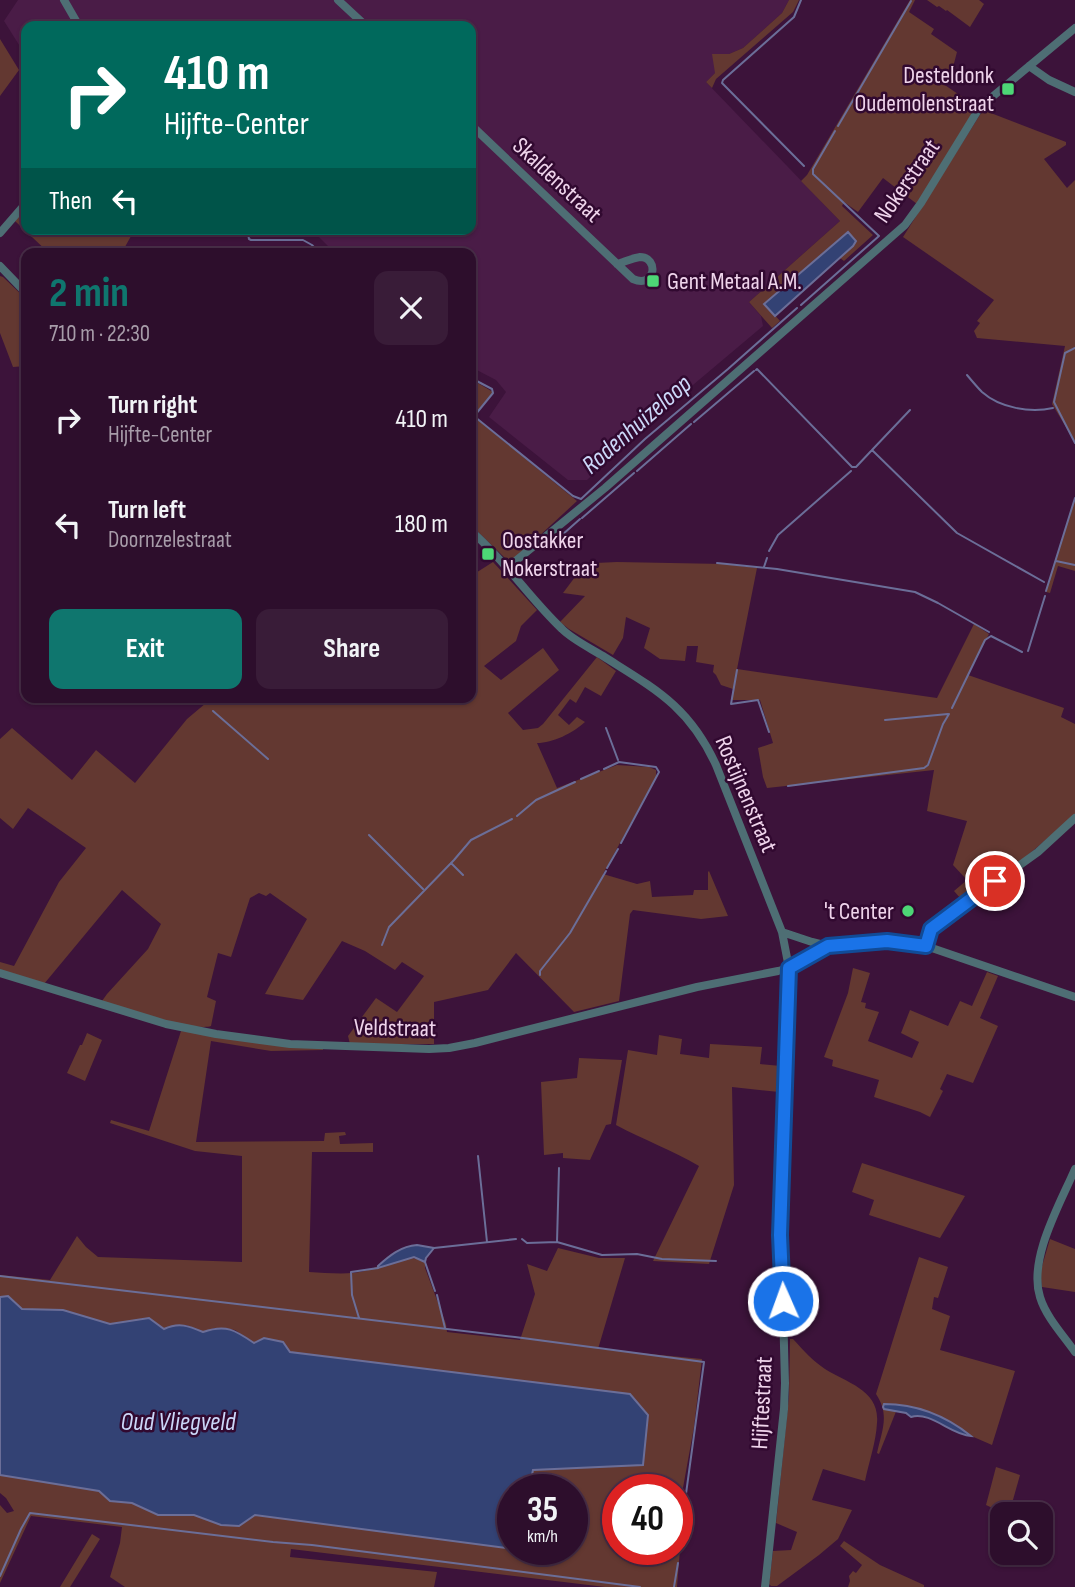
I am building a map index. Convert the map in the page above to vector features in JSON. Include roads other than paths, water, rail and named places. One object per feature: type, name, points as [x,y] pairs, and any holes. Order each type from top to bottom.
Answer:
[{"type":"street","points":[[338,0],[361,21]]},
{"type":"street","points":[[62,1],[76,21]]},
{"type":"street","name":"Nokerstraat","points":[[507,568],[615,479],[905,225],[980,107],[1075,28]]},
{"type":"street","points":[[1029,66],[1049,80],[1075,92]]},
{"type":"street","name":"Skaldenstraat","points":[[476,130],[617,264]]},
{"type":"street","points":[[0,233],[21,209]]},
{"type":"street","points":[[0,266],[21,288]]},
{"type":"street","name":"Rostijnenstraat","points":[[476,536],[564,631],[660,692],[694,725],[716,765],[782,932],[789,968]]},
{"type":"street","points":[[926,946],[931,929],[1038,852],[1075,818]]},
{"type":"street","points":[[782,932],[828,946],[887,941],[926,946],[1075,997]]},
{"type":"street","name":"Veldstraat","points":[[0,973],[166,1024],[216,1034],[290,1044],[429,1049],[475,1043],[697,987],[789,968],[828,946]]},
{"type":"street","name":"Hijftestraat","points":[[765,1587],[784,1409],[780,1235],[789,968]]},
{"type":"street","points":[[1075,1169],[1044,1243],[1037,1275],[1039,1295],[1045,1310],[1075,1352]]},
{"type":"water","points":[[848,232],[856,241],[853,246],[775,316],[764,304]]},
{"type":"water","points":[[417,1245],[434,1248],[425,1262],[414,1257],[378,1268],[396,1252]]},
{"type":"water","name":"Oud Vliegveld","points":[[8,1296],[22,1309],[63,1310],[110,1324],[149,1318],[164,1329],[179,1325],[203,1332],[224,1329],[236,1332],[254,1343],[264,1338],[283,1342],[290,1352],[630,1394],[648,1415],[643,1465],[533,1470],[532,1474],[497,1474],[497,1547],[255,1515],[239,1526],[221,1525],[194,1515],[158,1515],[132,1503],[110,1501],[99,1491],[0,1475],[0,1297]]},
{"type":"water","points":[[884,1404],[908,1406],[931,1413],[971,1436],[956,1432],[926,1417],[911,1417],[906,1413],[884,1409]]},
{"type":"waterway","points":[[801,0],[794,17],[722,83],[804,166]]},
{"type":"waterway","name":"Rodenhuizeloop","points":[[838,126],[911,1]]},
{"type":"waterway","name":"Rodenhuizeloop","points":[[801,305],[879,236],[813,174],[813,169],[835,131]]},
{"type":"waterway","name":"Rodenhuizeloop","points":[[248,235],[251,240],[303,240],[315,248]]},
{"type":"waterway","name":"Rodenhuizeloop","points":[[476,418],[573,496],[581,499],[645,439],[797,308]]},
{"type":"waterway","points":[[1075,348],[1065,353],[1054,402],[1075,443]]},
{"type":"waterway","points":[[756,370],[852,467],[856,467],[872,450],[957,533],[1044,582]]},
{"type":"waterway","points":[[694,422],[754,371]]},
{"type":"waterway","points":[[967,375],[982,392],[997,402],[1025,409],[1053,408]]},
{"type":"waterway","name":"Rodenhuizeloop","points":[[476,381],[492,389],[493,393],[476,414]]},
{"type":"waterway","points":[[872,450],[910,410]]},
{"type":"waterway","points":[[637,471],[691,424]]},
{"type":"waterway","points":[[769,551],[778,535],[851,471]]},
{"type":"waterway","points":[[582,518],[634,473]]},
{"type":"waterway","points":[[1046,591],[1075,498]]},
{"type":"waterway","points":[[562,535],[580,519]]},
{"type":"waterway","points":[[764,567],[767,558]]},
{"type":"waterway","points":[[1056,561],[1075,565]]},
{"type":"waterway","points":[[717,563],[777,569],[915,592],[989,632]]},
{"type":"waterway","points":[[1028,651],[1045,596]]},
{"type":"waterway","points":[[952,708],[985,640],[991,636],[1022,652]]},
{"type":"waterway","points":[[737,670],[731,704],[758,700],[769,732]]},
{"type":"waterway","points":[[213,711],[268,759]]},
{"type":"waterway","points":[[885,720],[948,714]]},
{"type":"waterway","points":[[788,786],[924,768],[928,765],[949,714]]},
{"type":"waterway","points":[[606,728],[618,760]]},
{"type":"waterway","points":[[604,769],[619,762],[656,767],[659,772],[621,843]]},
{"type":"waterway","points":[[581,779],[599,771]]},
{"type":"waterway","points":[[517,816],[536,800],[575,782]]},
{"type":"waterway","points":[[382,945],[389,927],[471,840],[512,819]]},
{"type":"waterway","points":[[369,835],[423,889]]},
{"type":"waterway","points":[[607,868],[618,849]]},
{"type":"waterway","points":[[451,863],[463,875]]},
{"type":"waterway","points":[[540,975],[540,971],[570,933],[606,871]]},
{"type":"waterway","points":[[478,1156],[487,1242]]},
{"type":"waterway","points":[[557,1242],[559,1168]]},
{"type":"waterway","points":[[434,1248],[516,1239]]},
{"type":"waterway","points":[[522,1239],[527,1243],[557,1242],[602,1255],[637,1254],[662,1259],[716,1261]]},
{"type":"waterway","points":[[425,1262],[435,1291]]},
{"type":"waterway","points":[[359,1318],[352,1295],[351,1272],[378,1268]]},
{"type":"waterway","points":[[0,1276],[704,1362],[689,1474]]},
{"type":"waterway","points":[[437,1295],[445,1328]]},
{"type":"waterway","points":[[0,1576],[30,1513],[312,1545],[640,1587]]},
{"type":"waterway","points":[[674,1587],[678,1565]]},
{"type":"place","name":"Desteldonk Oudemolenstraat","points":[[1008,89]]},
{"type":"place","name":"Gent Metaal A.M.","points":[[653,281]]},
{"type":"place","name":"Oostakker Nokerstraat","points":[[488,554]]},
{"type":"place","name":"'t Center","points":[[908,911]]}]
